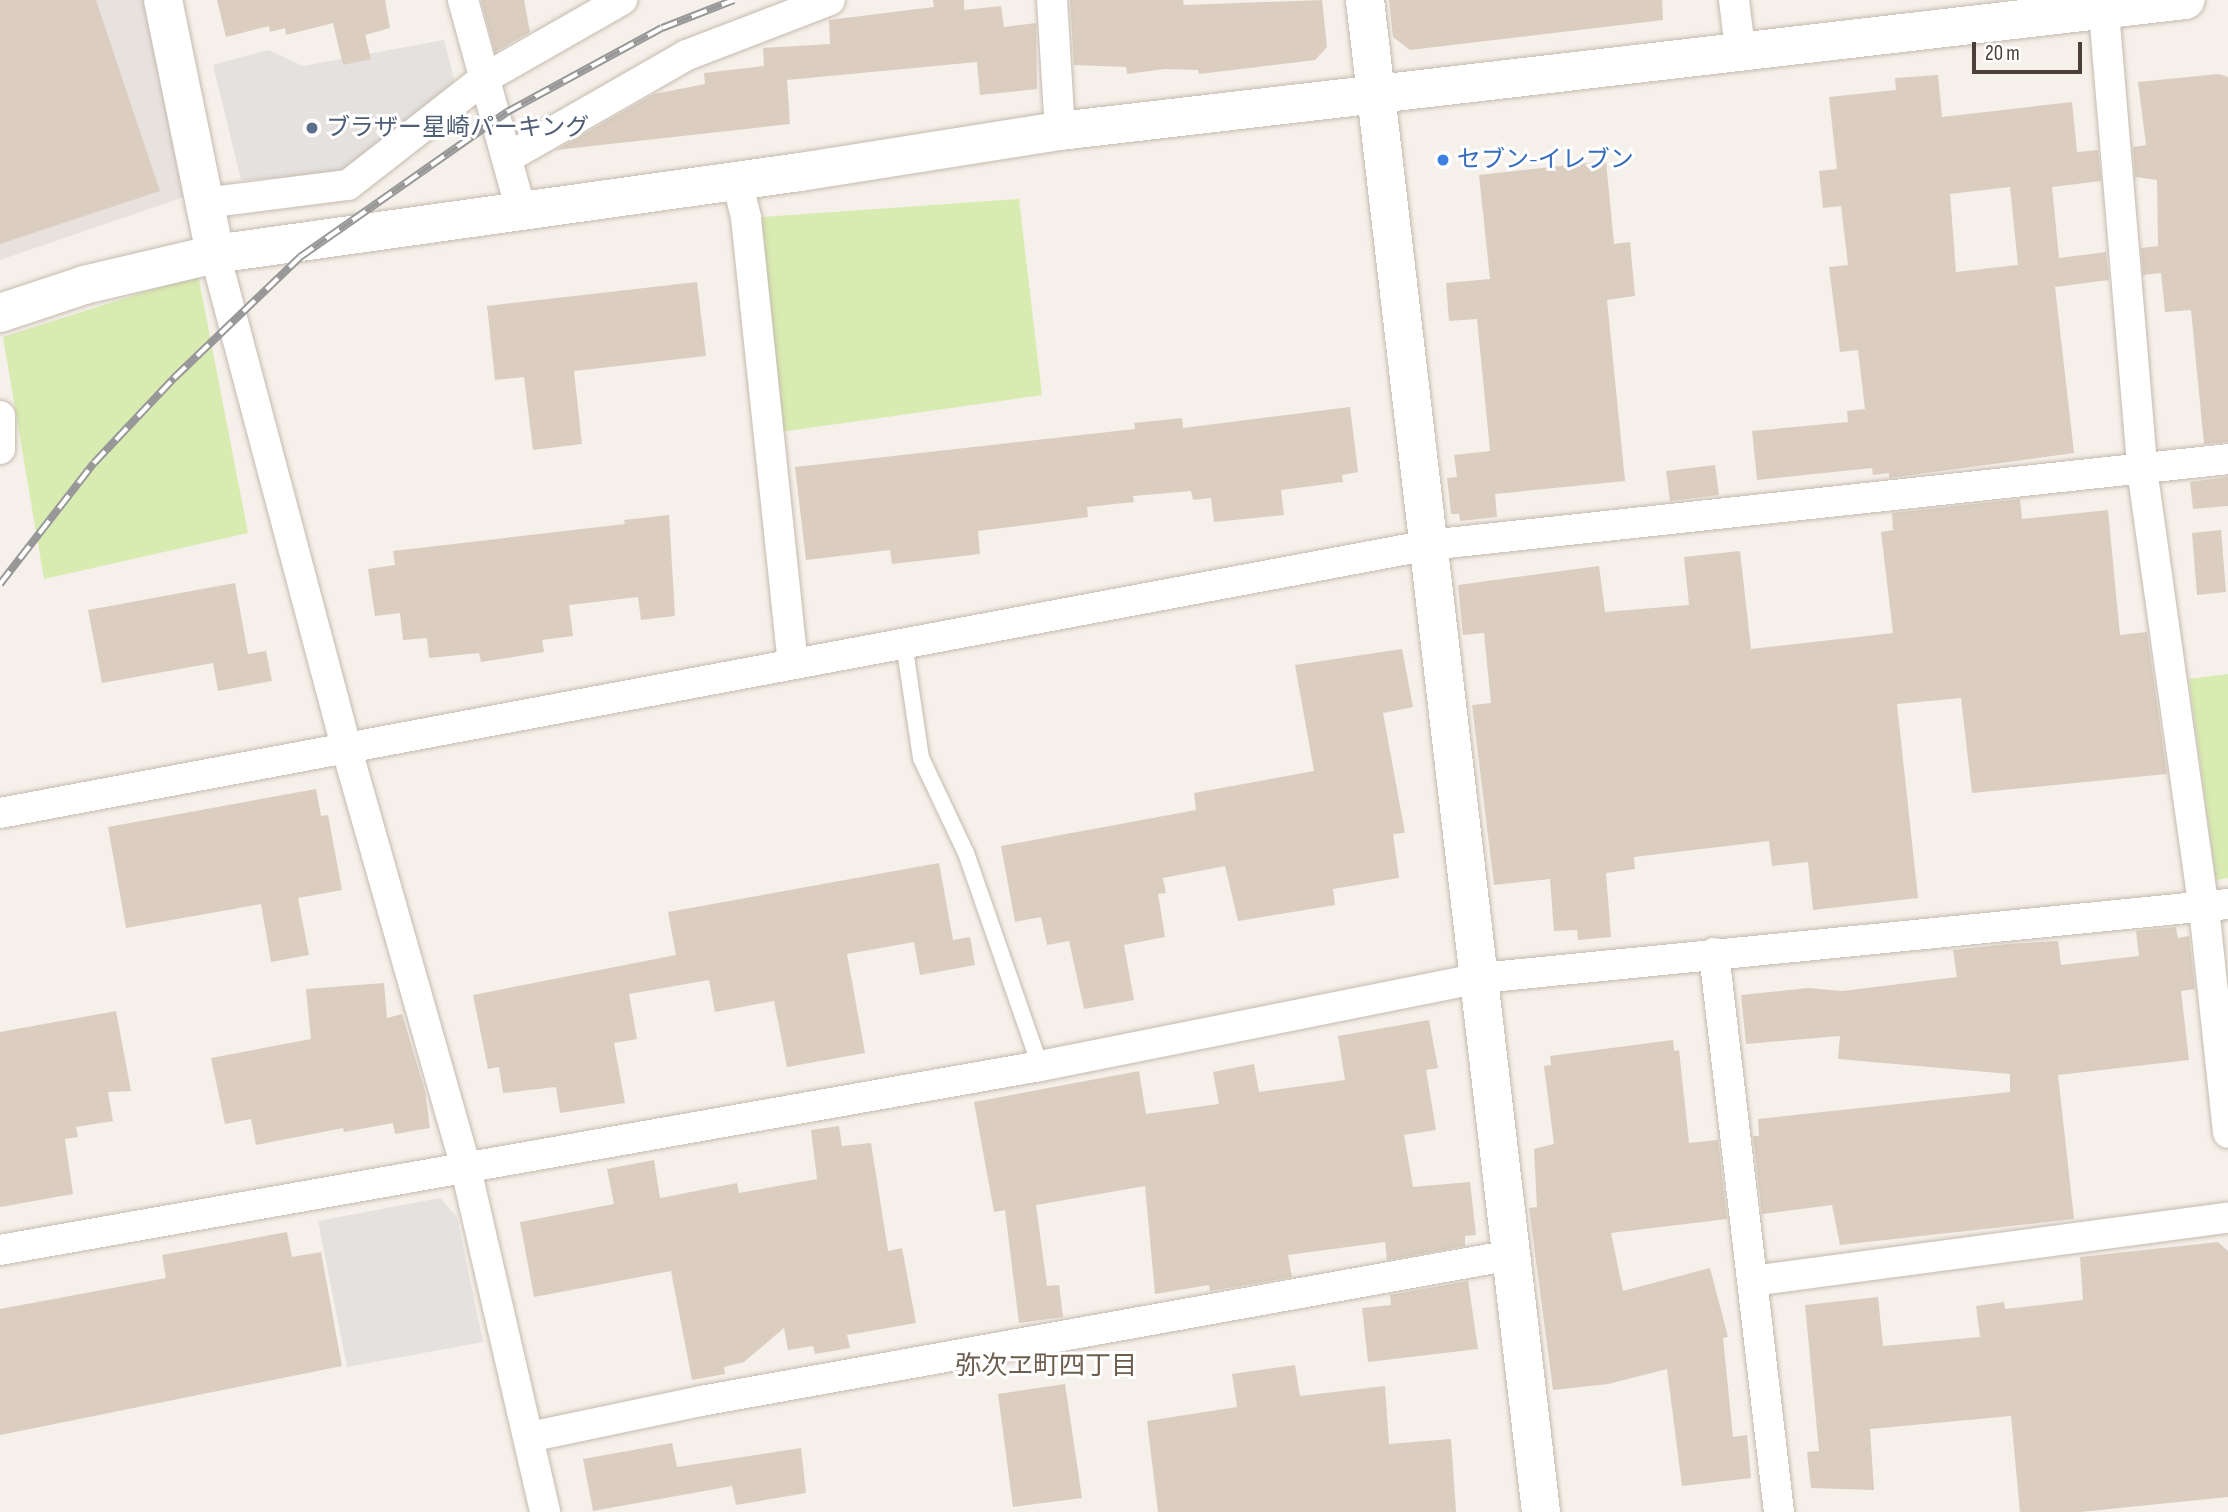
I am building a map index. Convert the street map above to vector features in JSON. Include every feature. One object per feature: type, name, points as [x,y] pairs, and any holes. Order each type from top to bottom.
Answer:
[{"type":"street","points":[[163,0],[215,254],[347,750],[466,1169],[545,1512]]},
{"type":"street","points":[[463,0],[521,211]]},
{"type":"street","points":[[205,203],[348,185],[485,78],[621,0]]},
{"type":"street","points":[[507,158],[687,55],[830,0]]},
{"type":"street","points":[[1052,0],[1060,131]]},
{"type":"street","points":[[1365,0],[1481,978],[1541,1512]]},
{"type":"street","points":[[1734,0],[1740,49]]},
{"type":"street","points":[[0,313],[84,285],[215,254],[737,181],[1060,131],[2103,4],[2185,0]]},
{"type":"street","points":[[2103,4],[2142,469],[2216,906],[2228,1133]]},
{"type":"street","points":[[737,181],[746,218],[793,664]]},
{"type":"street","points":[[0,416],[0,449]]},
{"type":"street","points":[[0,813],[1429,545],[2228,459]]},
{"type":"street","points":[[0,1250],[1040,1066],[1481,978],[1714,953],[2216,906]]},
{"type":"street","points":[[1714,953],[1779,1512]]},
{"type":"street","points":[[1754,1281],[2228,1218]]},
{"type":"street","points":[[529,1437],[701,1401],[1512,1255]]},
{"type":"lane","points":[[904,643],[920,758],[966,853],[1040,1066]]},
{"type":"shaded area","points":[[0,0],[144,0],[186,180],[184,197],[0,260]]},
{"type":"shaded area","name":"ブラザー星崎パーキング","points":[[444,40],[455,83],[337,174],[241,180],[213,65],[268,50],[303,66]]},
{"type":"shaded area","points":[[440,1198],[457,1217],[483,1342],[347,1367],[318,1221]]},
{"type":"green space","points":[[1019,199],[1042,395],[780,432],[746,218]]},
{"type":"green space","points":[[198,275],[248,533],[44,579],[3,337]]},
{"type":"green space","points":[[2228,674],[2228,878],[2216,880],[2189,679]]},
{"type":"building","points":[[0,0],[96,0],[160,191],[0,244]]},
{"type":"building","points":[[217,0],[385,0],[390,28],[365,35],[371,59],[343,65],[333,23],[286,35],[285,28],[270,32],[269,26],[226,37]]},
{"type":"building","points":[[481,0],[524,0],[530,32],[495,52]]},
{"type":"building","points":[[933,0],[964,0],[964,10],[1001,6],[1004,27],[1036,23],[1037,89],[980,95],[977,62],[787,80],[790,124],[556,150],[654,94],[705,84],[704,73],[764,66],[763,48],[830,44],[829,20],[934,7]]},
{"type":"building","points":[[1070,0],[1183,0],[1184,5],[1322,0],[1327,47],[1315,60],[1199,74],[1198,70],[1165,69],[1127,74],[1126,67],[1074,65]]},
{"type":"building","points":[[1389,0],[1662,0],[1663,20],[1410,50],[1393,37]]},
{"type":"building","points":[[2219,74],[2228,77],[2228,442],[2204,444],[2191,310],[2165,312],[2161,273],[2143,275],[2141,248],[2158,246],[2157,180],[2135,177],[2133,147],[2146,145],[2138,82]]},
{"type":"building","points":[[1938,75],[1942,117],[2072,102],[2077,152],[2098,150],[2101,181],[2052,187],[2059,258],[2106,252],[2109,280],[2055,287],[2074,453],[1889,478],[1889,473],[1873,475],[1872,468],[1757,480],[1752,431],[1848,422],[1847,411],[1865,409],[1858,350],[1840,352],[1829,267],[1848,265],[1841,206],[1823,208],[1819,171],[1837,169],[1829,97],[1896,90],[1895,78]],"holes":[[[2010,187],[2018,265],[1956,272],[1950,194]]]},
{"type":"building","points":[[1606,161],[1614,244],[1630,242],[1635,296],[1607,300],[1625,481],[1495,494],[1497,517],[1460,521],[1459,514],[1451,514],[1447,478],[1457,477],[1454,455],[1490,451],[1477,319],[1449,321],[1446,283],[1490,279],[1479,175]]},
{"type":"building","points":[[697,282],[706,356],[574,371],[582,444],[533,450],[524,377],[495,380],[487,306]]},
{"type":"building","points":[[1350,407],[1358,472],[1342,475],[1343,482],[1281,490],[1284,515],[1214,522],[1211,498],[1193,500],[1191,491],[1133,496],[1134,502],[1087,507],[1088,517],[978,531],[980,554],[892,564],[890,550],[806,560],[795,467],[1135,429],[1134,423],[1182,418],[1183,428]]},
{"type":"building","points":[[1715,465],[1719,495],[1670,501],[1666,471]]},
{"type":"building","points":[[2228,477],[2228,506],[2193,509],[2190,482]]},
{"type":"building","points":[[2020,499],[2022,519],[2108,510],[2120,635],[2147,632],[2167,774],[1972,793],[1961,698],[1897,704],[1918,898],[1813,910],[1808,862],[1772,866],[1769,841],[1634,857],[1635,869],[1606,873],[1611,937],[1578,940],[1577,930],[1554,931],[1550,879],[1494,885],[1472,705],[1491,703],[1484,633],[1463,635],[1458,585],[1599,566],[1605,612],[1689,605],[1684,557],[1740,551],[1751,649],[1893,633],[1881,532],[1893,530],[1892,513]]},
{"type":"building","points":[[669,515],[675,616],[641,620],[638,597],[569,605],[573,636],[542,640],[544,652],[481,662],[479,653],[429,658],[427,638],[403,640],[400,613],[375,616],[368,569],[395,565],[393,551],[625,524],[624,520]]},
{"type":"building","points":[[2221,530],[2226,592],[2197,595],[2192,533]]},
{"type":"building","points":[[235,583],[248,654],[266,651],[272,681],[218,691],[213,663],[102,683],[88,610]]},
{"type":"building","points":[[1402,649],[1413,707],[1383,713],[1405,833],[1393,834],[1399,878],[1333,889],[1335,905],[1238,921],[1225,866],[1163,878],[1166,893],[1158,894],[1165,937],[1124,945],[1134,1000],[1084,1009],[1069,941],[1047,945],[1041,917],[1015,922],[1001,846],[1196,810],[1194,793],[1314,771],[1295,665]]},
{"type":"building","points":[[316,789],[321,816],[328,815],[342,890],[298,898],[309,955],[271,962],[261,904],[126,928],[108,827]]},
{"type":"building","points":[[939,863],[953,940],[970,937],[975,965],[920,975],[914,942],[847,954],[865,1053],[787,1067],[774,1001],[715,1012],[709,980],[629,994],[637,1039],[614,1043],[625,1103],[560,1113],[556,1087],[503,1093],[499,1067],[488,1069],[473,995],[676,955],[668,912]]},
{"type":"building","points":[[2176,927],[2178,938],[2189,936],[2195,989],[2181,991],[2189,1060],[2058,1075],[2074,1219],[1840,1245],[1832,1205],[1762,1214],[1753,1136],[1759,1136],[1758,1119],[2010,1092],[2010,1074],[1838,1059],[1840,1036],[1746,1044],[1741,995],[1808,988],[1842,991],[1957,977],[1953,950],[2008,944],[2058,941],[2061,965],[2139,956],[2136,931]]},
{"type":"building","points":[[384,983],[387,1018],[402,1014],[425,1091],[430,1128],[395,1134],[393,1123],[344,1132],[343,1128],[256,1145],[251,1119],[225,1124],[211,1058],[311,1039],[306,989]]},
{"type":"building","points":[[116,1011],[131,1091],[108,1092],[113,1121],[76,1127],[78,1137],[65,1139],[73,1194],[0,1207],[0,1032]]},
{"type":"building","points":[[1429,1020],[1438,1068],[1426,1070],[1436,1130],[1404,1135],[1413,1187],[1470,1182],[1476,1235],[1465,1236],[1465,1246],[1387,1260],[1385,1242],[1288,1255],[1292,1277],[1210,1291],[1209,1285],[1155,1294],[1145,1186],[1036,1205],[1047,1286],[1059,1285],[1063,1317],[1019,1323],[1005,1210],[994,1212],[974,1102],[1139,1071],[1146,1114],[1219,1104],[1213,1072],[1254,1064],[1259,1092],[1345,1080],[1338,1036]]},
{"type":"building","points":[[1673,1040],[1674,1051],[1679,1050],[1689,1143],[1718,1140],[1727,1219],[1611,1233],[1623,1291],[1710,1268],[1728,1337],[1723,1338],[1733,1437],[1747,1435],[1751,1478],[1682,1486],[1667,1369],[1608,1384],[1553,1390],[1529,1208],[1537,1207],[1534,1149],[1554,1144],[1544,1066],[1551,1065],[1550,1056]]},
{"type":"building","points":[[839,1126],[842,1146],[871,1143],[888,1251],[902,1248],[916,1323],[847,1335],[850,1348],[815,1354],[813,1346],[788,1350],[784,1328],[744,1362],[724,1367],[725,1374],[692,1380],[671,1271],[534,1297],[520,1222],[614,1204],[607,1169],[654,1160],[660,1198],[737,1183],[739,1193],[817,1179],[811,1130]]},
{"type":"building","points":[[287,1232],[292,1257],[321,1252],[342,1366],[0,1435],[0,1309],[166,1278],[162,1255]]},
{"type":"building","points":[[2218,1242],[2228,1251],[2228,1497],[2080,1512],[2020,1512],[2011,1416],[1870,1429],[1874,1490],[1811,1488],[1807,1452],[1819,1451],[1805,1305],[1878,1297],[1883,1346],[1980,1337],[1976,1306],[2004,1302],[2005,1309],[2083,1300],[2080,1257]]},
{"type":"building","points":[[1468,1281],[1478,1349],[1368,1362],[1362,1308],[1391,1305],[1390,1295]]},
{"type":"building","points":[[1295,1365],[1300,1396],[1385,1386],[1389,1444],[1451,1439],[1456,1512],[1158,1512],[1147,1421],[1237,1407],[1232,1374]]},
{"type":"building","points":[[1065,1384],[1082,1498],[1013,1507],[998,1394]]},
{"type":"building","points":[[672,1443],[677,1467],[801,1448],[806,1493],[736,1505],[732,1486],[593,1511],[583,1459]]},
{"type":"railway","points":[[0,584],[94,463],[174,378],[300,257],[507,112],[662,28],[734,0]]},
{"type":"place","name":"ブラザー星崎パーキング","points":[[312,128]]},
{"type":"place","name":"セブン-イレブン","points":[[1443,160]]},
{"type":"district","name":"弥次ヱ町四丁目","points":[[1046,1367]]}]
